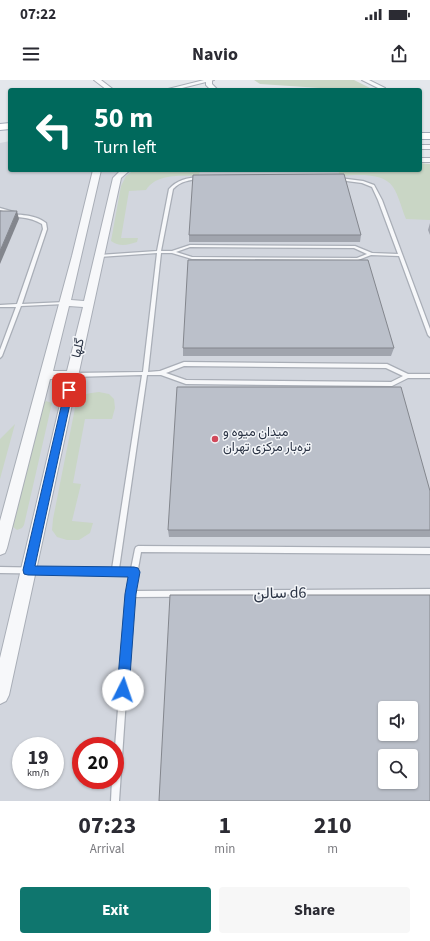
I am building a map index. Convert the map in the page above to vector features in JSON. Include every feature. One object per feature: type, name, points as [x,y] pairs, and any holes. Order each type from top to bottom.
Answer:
[{"type":"street","points":[[98,81],[107,80]]},
{"type":"street","points":[[176,88],[210,80]]},
{"type":"street","points":[[365,80],[382,88]]},
{"type":"street","points":[[98,81],[108,88]]},
{"type":"street","name":"گلها","points":[[0,695],[88,304],[88,256],[97,172]]},
{"type":"street","name":"گلها","points":[[0,548],[65,303],[88,256],[116,178],[123,172]]},
{"type":"street","points":[[65,303],[88,304]]},
{"type":"street","points":[[46,375],[72,375]]},
{"type":"lane","points":[[115,572],[145,375],[159,252],[171,189],[176,183],[203,177]]},
{"type":"lane","points":[[332,179],[363,182],[373,186],[430,336]]},
{"type":"lane","points":[[0,209],[38,218],[44,223],[45,229],[0,356]]},
{"type":"lane","points":[[0,215],[26,216]]},
{"type":"lane","points":[[172,252],[190,246],[355,247],[371,254],[400,255]]},
{"type":"lane","points":[[88,256],[172,252],[192,258],[358,259],[371,254]]},
{"type":"lane","points":[[0,306],[65,303]]},
{"type":"lane","points":[[72,375],[145,375],[162,373],[184,364],[387,366],[407,376],[430,376]]},
{"type":"lane","points":[[162,373],[186,382],[392,384],[407,376]]},
{"type":"lane","points":[[115,801],[130,594],[138,549],[430,551]]},
{"type":"lane","points":[[0,570],[134,572]]},
{"type":"lane","name":"سالن d6","points":[[130,594],[430,592]]},
{"type":"shaded area","name":"میدان میوه و تره‌بار مرکزی تهران","points":[[8,141],[8,172],[422,172],[422,169],[430,166],[430,801],[0,801],[0,143]]},
{"type":"green space","points":[[254,80],[354,80],[370,88],[320,88],[260,84]]},
{"type":"green space","points":[[422,163],[430,164],[430,220],[406,219],[393,187],[389,182],[383,179],[369,176],[340,176],[339,172],[422,172]]},
{"type":"green space","points":[[131,172],[200,172],[199,176],[177,176],[163,178],[156,181],[146,190],[129,191],[121,238],[138,238],[137,242],[124,245],[111,241],[121,186],[126,176]]},
{"type":"green space","points":[[99,392],[109,394],[114,399],[115,408],[112,419],[85,419],[73,483],[81,484],[72,521],[93,523],[90,533],[79,540],[67,540],[57,537],[52,530],[76,403],[85,394]]},
{"type":"green space","points":[[46,401],[52,403],[24,525],[22,528],[17,530],[12,526],[44,403]]},
{"type":"green space","points":[[15,424],[0,479],[0,439]]},
{"type":"building","points":[[344,174],[361,235],[189,235],[193,175]]},
{"type":"building","points":[[0,211],[17,211],[0,251]]},
{"type":"building","points":[[188,260],[368,260],[394,348],[183,348]]},
{"type":"building","points":[[177,387],[401,387],[430,491],[430,530],[168,530]]},
{"type":"building","points":[[170,595],[430,595],[430,801],[159,801]]},
{"type":"place","name":"میدان میوه و تره‌بار مرکزی تهران","points":[[215,439]]},
{"type":"route","points":[[69,390],[28,570],[134,572],[130,594],[123,690]]}]
